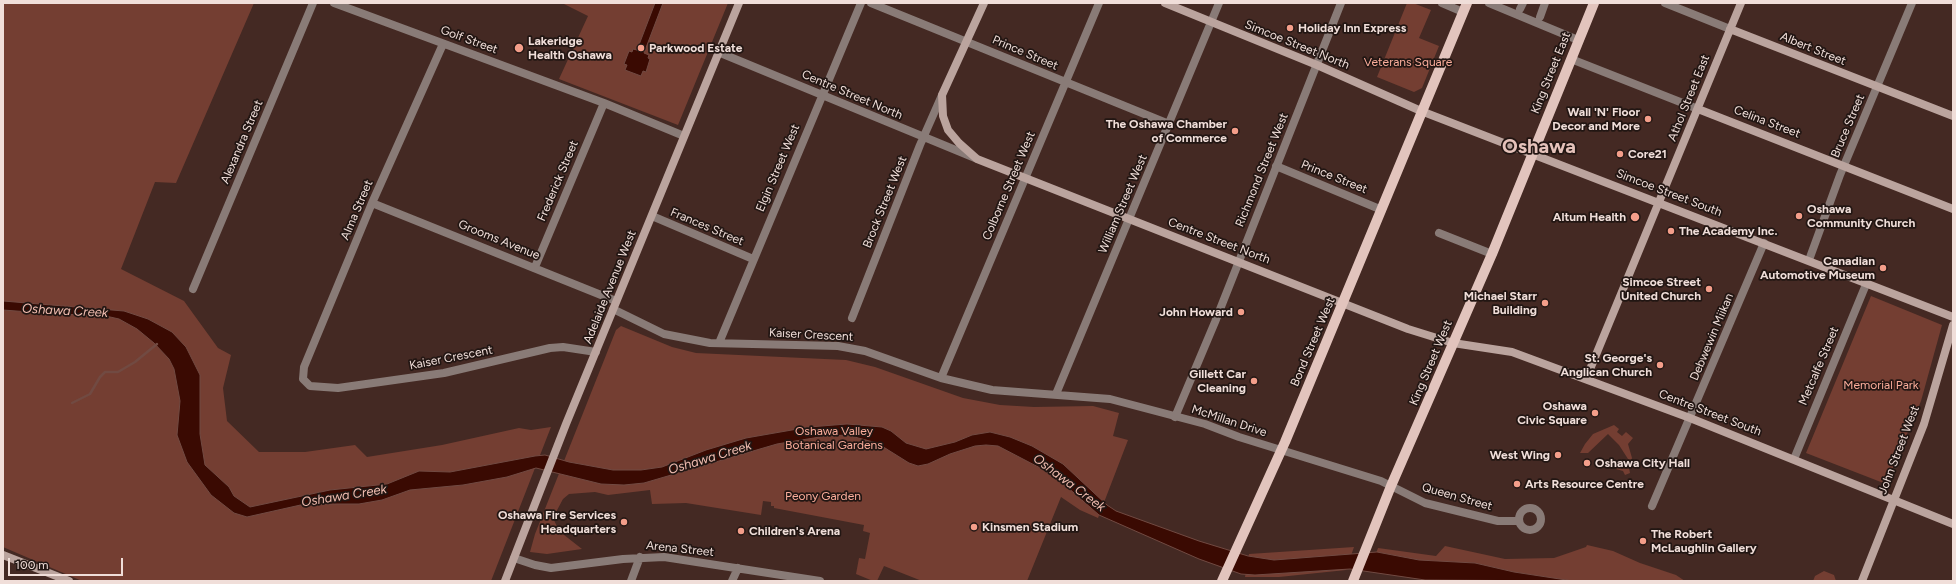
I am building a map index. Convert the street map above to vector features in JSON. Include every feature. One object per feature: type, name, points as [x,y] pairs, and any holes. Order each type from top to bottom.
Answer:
[{"type":"main road","name":"Adelaide Avenue West","points":[[505,581],[616,301],[739,3]]},
{"type":"main road","name":"Brock Street West","points":[[948,130],[943,116],[942,95],[965,41],[984,3]]},
{"type":"main road","name":"Simcoe Street North","points":[[1165,3],[1317,65],[1421,111],[1532,154]]},
{"type":"main road","name":"King Street East","points":[[1532,154],[1594,3]]},
{"type":"main road","name":"Athol Street East","points":[[1586,379],[1741,3]]},
{"type":"main road","name":"Bond Street West","points":[[1224,577],[1281,450],[1344,303],[1421,111],[1465,7]]},
{"type":"main road","name":"Albert Street","points":[[1730,29],[1953,116]]},
{"type":"main road","name":"Celina Street","points":[[1698,109],[1953,209]]},
{"type":"main road","name":"Centre Street North","points":[[948,130],[959,143],[976,158],[1408,329],[1453,343]]},
{"type":"main road","name":"Simcoe Street South","points":[[1532,154],[1867,282],[1953,317]]},
{"type":"main road","name":"King Street West","points":[[1353,579],[1367,548],[1391,486],[1492,254],[1532,154]]},
{"type":"main road","name":"John Street West","points":[[1862,581],[1924,424],[1953,325]]},
{"type":"main road","name":"Centre Street South","points":[[1453,343],[1512,352],[1690,418],[1894,498],[1953,524]]},
{"type":"main road","points":[[3,555],[69,581]]},
{"type":"street","name":"Alexandra Street","points":[[193,289],[313,3]]},
{"type":"street","name":"Golf Street","points":[[334,3],[604,103],[684,136]]},
{"type":"street","name":"Elgin Street West","points":[[719,343],[752,259],[861,3]]},
{"type":"street","name":"Prince Street","points":[[871,3],[1169,124]]},
{"type":"street","name":"Colborne Street West","points":[[941,378],[1099,3]]},
{"type":"street","name":"William Street West","points":[[1056,394],[1130,220],[1219,3]]},
{"type":"street","name":"Richmond Street West","points":[[1175,417],[1341,3]]},
{"type":"street","points":[[1442,3],[1465,7]]},
{"type":"street","points":[[1488,3],[1578,40]]},
{"type":"street","points":[[1540,17],[1545,3]]},
{"type":"street","name":"Albert Street","points":[[1666,3],[1730,29]]},
{"type":"street","name":"Bruce Street","points":[[1809,260],[1844,165],[1912,3]]},
{"type":"street","name":"Alma Street","points":[[310,386],[303,379],[304,368],[372,203],[444,44]]},
{"type":"street","name":"Centre Street North","points":[[718,52],[923,138],[976,158]]},
{"type":"street","name":"Celina Street","points":[[1571,59],[1698,109]]},
{"type":"street","name":"Brock Street West","points":[[852,318],[923,138],[942,95]]},
{"type":"street","name":"Frederick Street","points":[[535,267],[604,103]]},
{"type":"street","name":"Prince Street","points":[[1276,166],[1382,210]]},
{"type":"street","name":"Grooms Avenue","points":[[372,203],[535,267],[616,301]]},
{"type":"street","name":"Frances Street","points":[[652,216],[752,259]]},
{"type":"street","points":[[1438,233],[1492,254]]},
{"type":"street","name":"Debwewin Miikan","points":[[1652,506],[1764,243]]},
{"type":"street","name":"Metcalfe Street","points":[[1794,459],[1867,282]]},
{"type":"street","name":"Kaiser Crescent","points":[[613,309],[664,334],[719,343],[838,346],[887,357],[941,378],[992,390],[1056,394]]},
{"type":"street","name":"Kaiser Crescent","points":[[310,386],[338,388],[444,373],[550,348],[563,347],[596,352]]},
{"type":"street","name":"McMillan Drive","points":[[1056,394],[1110,399],[1205,424],[1380,481],[1391,486]]},
{"type":"street","name":"Queen Street","points":[[1391,486],[1425,503],[1498,521],[1519,521]]},
{"type":"street","points":[[631,581],[640,557]]},
{"type":"street","name":"Arena Street","points":[[514,558],[535,565],[551,568],[640,557],[664,557],[820,581]]},
{"type":"street","points":[[732,581],[738,568]]},
{"type":"green space","points":[[3,3],[254,3],[176,183],[155,182],[121,269],[184,301],[218,348],[231,355],[223,388],[227,421],[259,452],[305,452],[355,445],[367,457],[442,445],[519,428],[531,430],[551,427],[491,581],[82,581],[3,547]]},
{"type":"green space","name":"Parkwood Estate","points":[[562,3],[728,3],[678,125],[559,79],[588,16]]},
{"type":"green space","name":"Veterans Square","points":[[1407,3],[1413,3],[1431,10],[1419,38],[1439,46],[1422,88],[1414,92],[1377,77]]},
{"type":"green space","name":"Memorial Park","points":[[1871,296],[1942,325],[1921,401],[1886,484],[1806,453]]},
{"type":"green space","name":"Oshawa Valley Botanical Gardens","points":[[621,326],[672,347],[696,353],[846,360],[875,367],[963,398],[1000,405],[1034,407],[1093,406],[1119,413],[1113,436],[1128,440],[1098,518],[1080,510],[1061,497],[1027,581],[922,581],[884,566],[877,581],[873,581],[856,574],[859,558],[865,559],[870,533],[863,531],[864,525],[774,508],[774,506],[771,506],[771,502],[763,501],[761,515],[686,503],[652,504],[650,490],[608,495],[595,492],[569,494],[563,499],[555,514],[554,520],[559,531],[582,549],[547,554],[530,552],[535,534],[616,330]]},
{"type":"green space","points":[[1614,425],[1619,429],[1617,432],[1622,436],[1626,432],[1633,438],[1628,444],[1632,458],[1629,468],[1630,473],[1625,475],[1623,471],[1616,469],[1618,463],[1628,459],[1619,445],[1608,434],[1588,453],[1580,453],[1593,434]]},
{"type":"green space","points":[[1587,545],[1613,551],[1640,563],[1676,575],[1685,581],[1429,581],[1371,568],[1378,548],[1436,556],[1445,546],[1505,559],[1554,558],[1586,547]]},
{"type":"green space","points":[[1354,547],[1346,570],[1279,577],[1245,577],[1249,554]]},
{"type":"green space","points":[[1824,571],[1834,575],[1836,581],[1813,581],[1815,576]]},
{"type":"water","points":[[655,3],[663,3],[644,53],[649,55],[648,58],[650,59],[646,72],[643,71],[641,76],[625,70],[627,65],[624,64],[629,51],[632,52],[633,49],[637,50]]},
{"type":"water","name":"Oshawa Creek","points":[[3,301],[124,311],[148,319],[172,332],[186,347],[200,375],[200,434],[205,465],[229,487],[234,496],[250,507],[330,490],[387,484],[419,471],[450,472],[545,455],[569,462],[613,470],[641,470],[662,467],[706,450],[746,438],[809,427],[847,424],[882,427],[891,431],[906,443],[926,449],[955,442],[972,435],[990,432],[1010,437],[1032,446],[1063,464],[1107,505],[1116,511],[1199,541],[1248,556],[1274,560],[1377,552],[1419,560],[1475,563],[1514,572],[1573,581],[1425,580],[1350,569],[1255,575],[1241,574],[1199,559],[1099,515],[1066,486],[1044,470],[998,446],[975,446],[950,454],[928,464],[918,466],[909,463],[877,443],[847,435],[826,436],[777,444],[644,483],[624,485],[601,484],[536,468],[507,477],[463,485],[410,490],[382,500],[359,504],[305,504],[247,517],[234,513],[211,495],[187,462],[177,435],[180,401],[174,369],[169,359],[154,343],[137,329],[119,319],[88,312],[69,315],[3,310]]},
{"type":"waterway","points":[[72,403],[90,394],[100,377],[105,372],[118,372],[135,362],[157,344]]},
{"type":"place","name":"Holiday Inn Express","points":[[1290,28]]},
{"type":"place","name":"Lakeridge Health Oshawa","points":[[519,48]]},
{"type":"place","name":"Parkwood Estate","points":[[641,48]]},
{"type":"place","name":"Wall 'N' Floor Decor and More","points":[[1648,119]]},
{"type":"place","name":"The Oshawa Chamber of Commerce","points":[[1235,131]]},
{"type":"place","name":"Core21","points":[[1620,154]]},
{"type":"place","name":"Oshawa Community Church","points":[[1799,216]]},
{"type":"place","name":"Altum Health","points":[[1635,217]]},
{"type":"place","name":"The Academy Inc.","points":[[1671,231]]},
{"type":"place","name":"Canadian Automotive Museum","points":[[1883,268]]},
{"type":"place","name":"Simcoe Street United Church","points":[[1709,289]]},
{"type":"place","name":"Michael Starr Building","points":[[1545,303]]},
{"type":"place","name":"John Howard","points":[[1241,312]]},
{"type":"place","name":"St. George's Anglican Church","points":[[1660,365]]},
{"type":"place","name":"Gillett Car Cleaning","points":[[1254,381]]},
{"type":"place","name":"Oshawa Civic Square","points":[[1595,413]]},
{"type":"place","name":"West Wing","points":[[1558,455]]},
{"type":"place","name":"Oshawa City Hall","points":[[1587,463]]},
{"type":"place","name":"Arts Resource Centre","points":[[1517,484]]},
{"type":"place","name":"Oshawa Fire Services Headquarters","points":[[624,522]]},
{"type":"place","name":"Kinsmen Stadium","points":[[974,527]]},
{"type":"place","name":"Children's Arena","points":[[741,531]]},
{"type":"place","name":"The Robert McLaughlin Gallery","points":[[1643,541]]},
{"type":"district","name":"Oshawa","points":[[1539,147]]},
{"type":"park label","name":"Peony Garden","points":[[823,496]]}]
